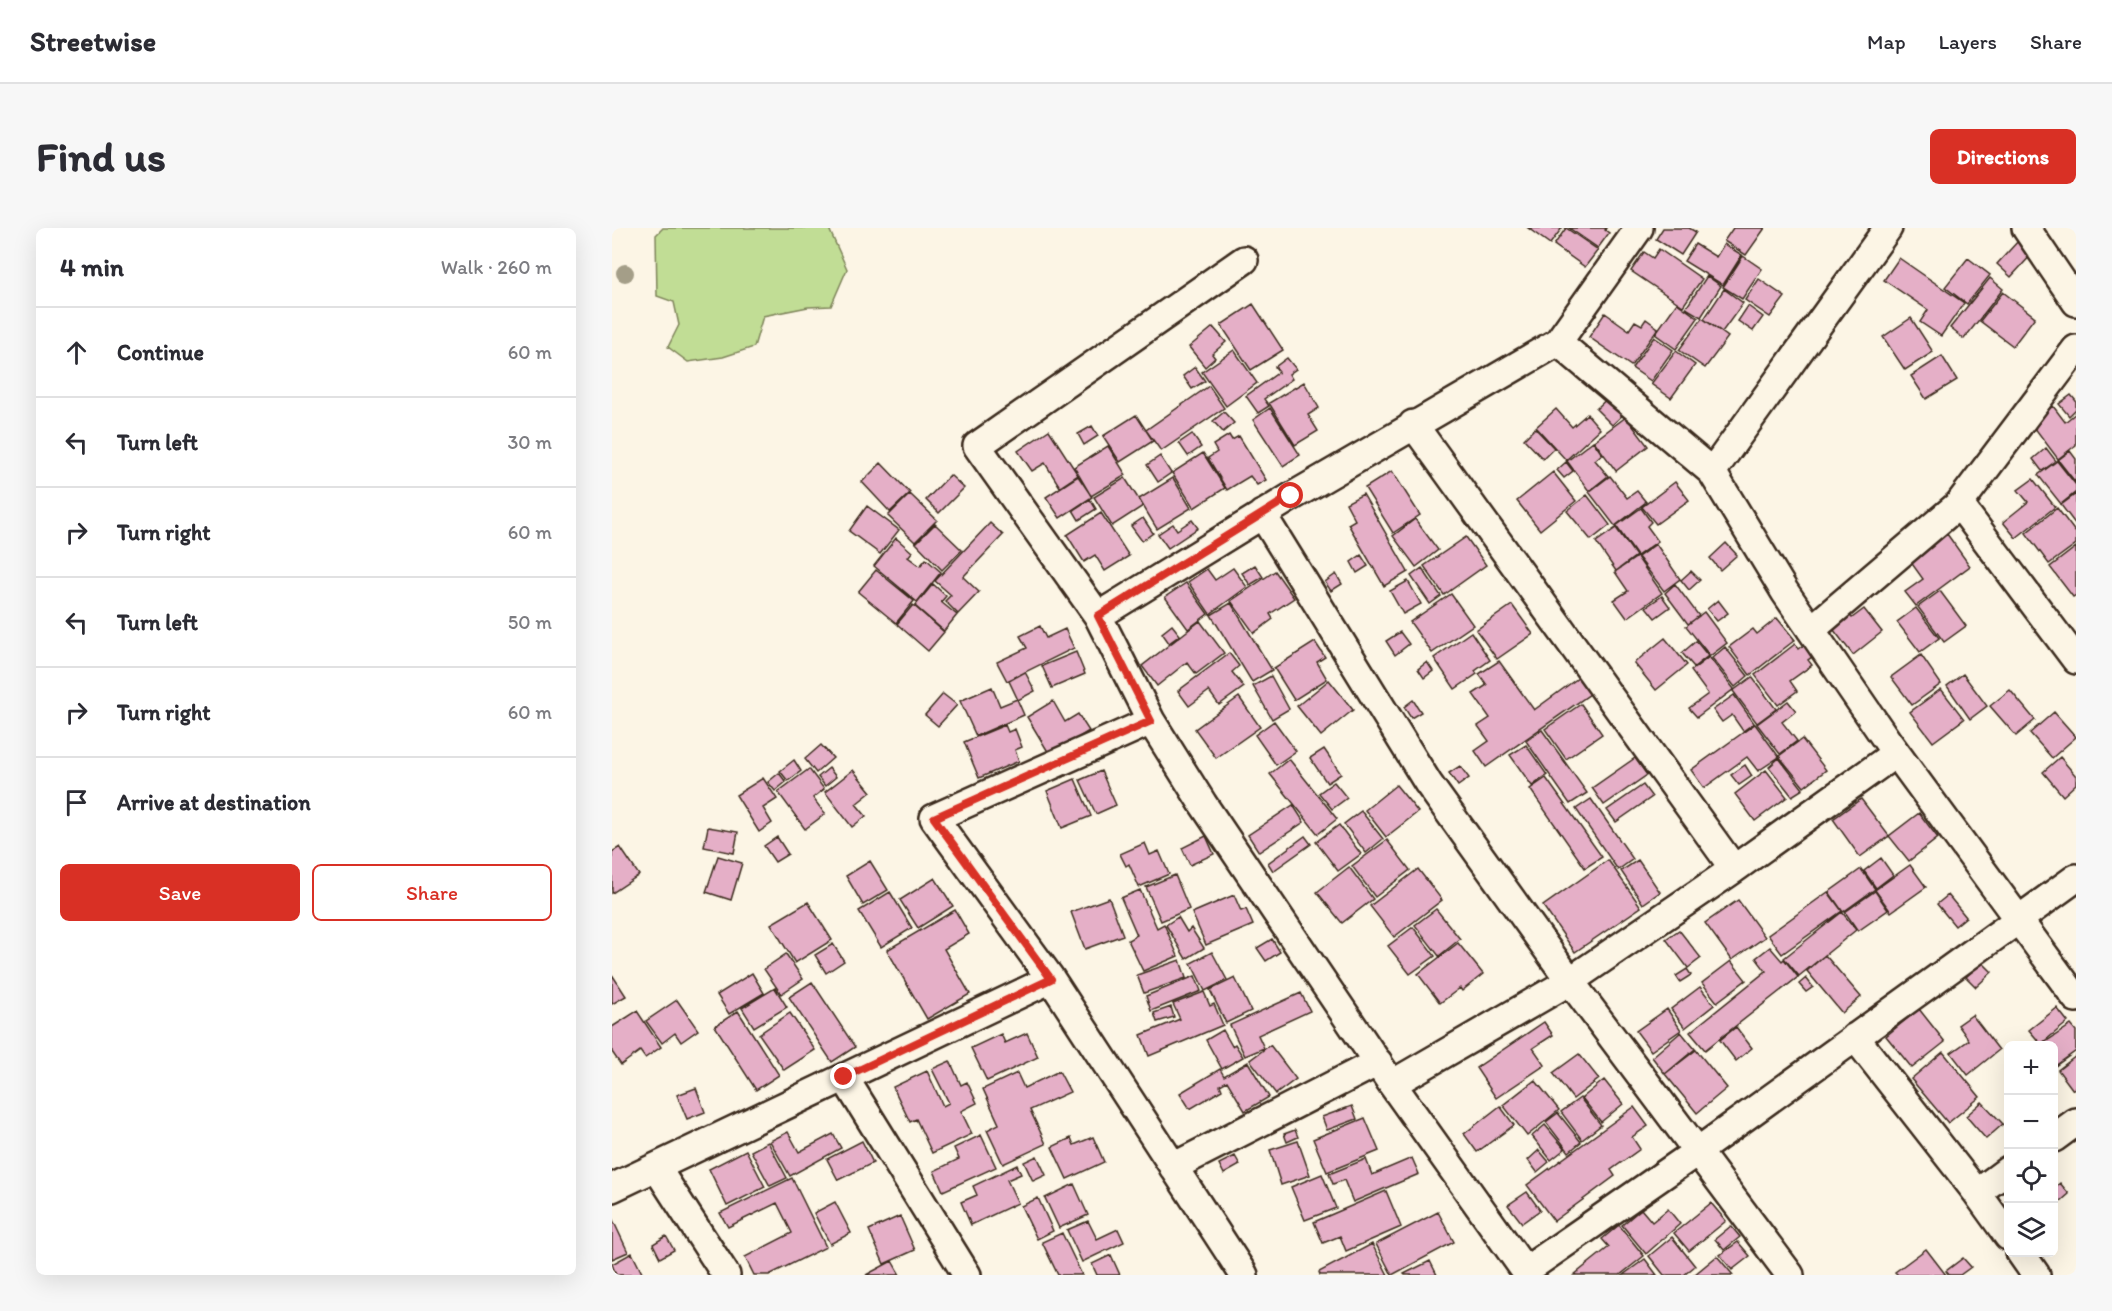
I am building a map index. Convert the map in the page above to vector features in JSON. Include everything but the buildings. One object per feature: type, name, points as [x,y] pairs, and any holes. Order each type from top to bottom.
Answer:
[{"type":"street","points":[[1098,616],[1413,424],[1558,342],[1640,228]]},
{"type":"street","points":[[1712,472],[1888,228]]},
{"type":"street","points":[[2026,228],[2076,302]]},
{"type":"street","points":[[1244,260],[977,446],[1098,616],[1151,721],[1203,804],[1385,1073],[1527,1273],[2076,878]]},
{"type":"street","points":[[1558,342],[1712,472],[1785,592],[1896,753],[2076,998]]},
{"type":"street","points":[[1811,630],[1959,504],[2076,349]]},
{"type":"street","points":[[1413,424],[1734,868]]},
{"type":"street","points":[[1959,504],[2076,660]]},
{"type":"street","points":[[1262,514],[1428,783],[1570,981],[1790,1275]]},
{"type":"street","points":[[1151,721],[934,818],[1051,979],[1244,1275]]},
{"type":"street","points":[[1173,1167],[1385,1073],[1570,981],[1896,753]]},
{"type":"street","points":[[612,1188],[1051,979]]},
{"type":"street","points":[[1855,1037],[2004,1230]]},
{"type":"street","points":[[844,1077],[967,1275]]},
{"type":"street","points":[[2058,1135],[2076,1122]]},
{"type":"street","points":[[656,1167],[726,1275]]},
{"type":"street","points":[[1977,1193],[2004,1173]]},
{"type":"street","points":[[2023,1257],[2036,1275]]},
{"type":"green space","points":[[663,228],[832,228],[830,231],[847,269],[831,306],[808,307],[763,316],[754,347],[723,357],[688,362],[668,347],[679,325],[674,302],[657,296],[656,235]]},
{"type":"route","points":[[844,1077],[1051,979],[934,818],[1151,721],[1098,616],[1291,496]]}]
